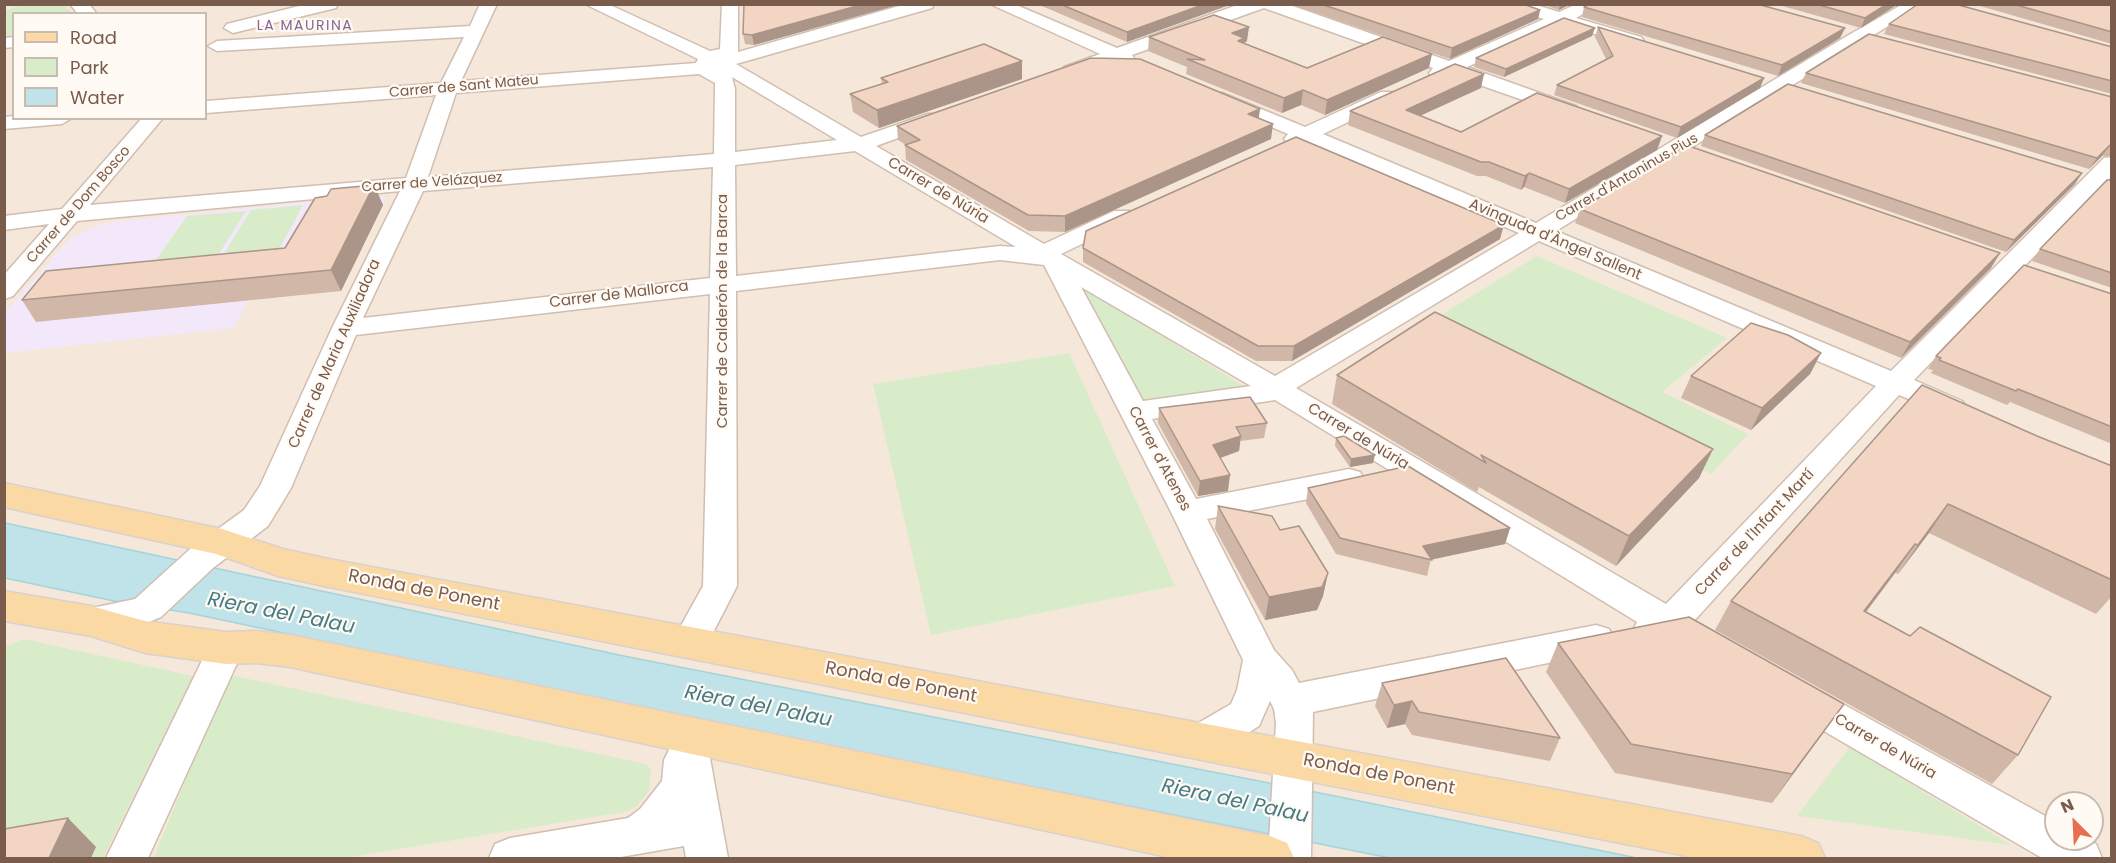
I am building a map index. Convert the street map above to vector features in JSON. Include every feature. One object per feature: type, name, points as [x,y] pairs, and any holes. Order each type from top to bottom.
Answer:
[{"type":"main road","name":"Ronda de Ponent","points":[[4,495],[212,551],[1202,741],[1292,770],[1801,858]]},
{"type":"main road","points":[[4,606],[91,621],[145,637],[226,648],[256,647],[290,651],[686,736],[1283,856]]},
{"type":"street","points":[[211,52],[252,4]]},
{"type":"street","points":[[233,28],[330,4]]},
{"type":"street","name":"Carrer de Maria Auxiliadora","points":[[91,621],[129,616],[148,608],[212,551],[256,518],[274,488],[345,328],[415,183],[448,89],[489,4]]},
{"type":"street","name":"Carrer de Núria","points":[[593,4],[714,70],[760,86],[861,144],[1006,244]]},
{"type":"street","points":[[714,70],[729,52],[730,4]]},
{"type":"street","name":"Carrer de Sant Mateu","points":[[207,107],[714,70],[926,4]]},
{"type":"street","points":[[998,4],[1144,66]]},
{"type":"street","points":[[1051,78],[1258,4]]},
{"type":"street","points":[[1269,4],[1588,117]]},
{"type":"street","points":[[1513,4],[1649,45]]},
{"type":"street","points":[[1275,148],[1592,4]]},
{"type":"street","name":"Carrer d'Antoninus Pius","points":[[1280,391],[1287,380],[1678,148],[1771,82],[1862,36],[1916,4]]},
{"type":"street","points":[[1830,28],[1893,44]]},
{"type":"street","points":[[211,52],[476,31]]},
{"type":"street","name":"Carrer de Calderón de la Barca","points":[[690,642],[720,586],[725,283],[724,159],[714,70]]},
{"type":"street","points":[[1771,82],[1800,91]]},
{"type":"street","name":"Avinguda d'Àngel Sallent","points":[[1207,93],[1975,417]]},
{"type":"street","name":"Carrer de Velázquez","points":[[4,223],[91,212],[415,183],[432,184],[724,159],[861,144],[952,113]]},
{"type":"street","points":[[4,123],[39,120]]},
{"type":"street","name":"Carrer de Dom Bosco","points":[[4,291],[151,120]]},
{"type":"street","points":[[1655,141],[1700,156]]},
{"type":"street","name":"Carrer de l'Infant Martí","points":[[1670,624],[1894,383],[2112,163]]},
{"type":"street","points":[[1049,256],[1144,206]]},
{"type":"street","name":"Carrer de Mallorca","points":[[345,328],[725,283],[1006,244],[1049,256]]},
{"type":"street","name":"Carrer de Núria","points":[[1049,256],[1728,658]]},
{"type":"street","name":"Carrer d'Atenes","points":[[1049,256],[1187,512],[1262,660],[1279,681],[1289,701],[1295,723],[1283,856]]},
{"type":"street","points":[[1134,412],[1280,391]]},
{"type":"street","points":[[1187,512],[1410,468]]},
{"type":"street","points":[[1289,701],[1670,624]]},
{"type":"street","points":[[127,858],[226,648]]},
{"type":"street","points":[[1202,741],[1230,727],[1245,715],[1256,690],[1262,660]]},
{"type":"street","name":"Carrer de Núria","points":[[1769,681],[2080,858]]},
{"type":"street","points":[[639,834],[655,822],[682,787],[686,736]]},
{"type":"street","points":[[510,858],[639,834],[703,841],[686,736]]},
{"type":"shaded area","points":[[5,5],[2111,5],[2111,858],[1637,858],[624,656],[5,523]]},
{"type":"shaded area","points":[[375,195],[386,197],[341,291],[249,300],[233,328],[5,353],[5,313],[71,237],[105,223]]},
{"type":"shaded area","points":[[5,578],[114,601],[189,613],[614,703],[1390,858],[5,858]]},
{"type":"green space","points":[[62,4],[71,12],[12,12],[12,37],[5,37],[5,11],[20,5]]},
{"type":"green space","points":[[303,205],[278,251],[222,257],[251,210]]},
{"type":"green space","points":[[246,211],[216,258],[153,264],[187,216]]},
{"type":"green space","points":[[1537,256],[1727,338],[1662,392],[1748,434],[1711,474],[1420,328]]},
{"type":"green space","points":[[1068,278],[1248,389],[1142,401]]},
{"type":"green space","points":[[1069,353],[1175,586],[931,635],[873,384]]},
{"type":"green space","points":[[24,639],[193,676],[103,858],[91,858],[96,848],[28,858],[5,858],[4,647]]},
{"type":"green space","points":[[235,676],[646,764],[651,769],[649,791],[636,807],[625,812],[345,858],[154,858],[225,682]]},
{"type":"green space","points":[[1850,747],[2011,845],[1797,816]]},
{"type":"water","name":"Riera del Palau","points":[[5,523],[624,656],[1637,858],[1390,858],[614,703],[189,613],[114,601],[5,578]]},
{"type":"building","points":[[744,4],[864,4],[752,35],[743,34]]},
{"type":"building","points":[[1060,4],[1205,4],[1127,32]]},
{"type":"building","points":[[1321,4],[1523,4],[1540,10],[1452,48]]},
{"type":"building","points":[[1590,4],[1757,4],[1845,28],[1782,65],[1584,7]]},
{"type":"building","points":[[1816,4],[1887,4],[1865,18]]},
{"type":"building","points":[[1918,4],[1955,4],[2112,47],[2112,81],[1889,24]]},
{"type":"building","points":[[2013,4],[2112,4],[2112,32]]},
{"type":"building","points":[[1214,15],[1249,27],[1232,33],[1244,38],[1238,41],[1307,68],[1383,37],[1432,54],[1327,100],[1303,90],[1284,98],[1187,59],[1205,60],[1149,37]]},
{"type":"building","points":[[1564,18],[1595,28],[1506,69],[1476,58]]},
{"type":"building","points":[[1598,27],[1764,78],[1681,127],[1557,85],[1613,56]]},
{"type":"building","points":[[1869,34],[2112,97],[2112,145],[2097,158],[1806,73]]},
{"type":"building","points":[[984,44],[1022,61],[877,110],[850,94],[888,82],[881,78]]},
{"type":"building","points":[[1091,58],[1140,59],[1260,109],[1248,114],[1273,124],[1065,216],[1028,215],[905,145],[920,140],[897,126]]},
{"type":"building","points":[[1455,64],[1484,74],[1406,110],[1461,132],[1537,93],[1662,136],[1569,189],[1529,173],[1525,176],[1489,162],[1481,162],[1350,111]]},
{"type":"building","points":[[1788,84],[2082,173],[2014,240],[1705,135]]},
{"type":"building","points":[[1296,137],[1504,225],[1294,346],[1258,346],[1083,248],[1086,231]]},
{"type":"building","points":[[1686,145],[2000,253],[1910,342],[1580,209]]},
{"type":"building","points":[[2107,180],[2112,180],[2112,273],[2040,249]]},
{"type":"building","points":[[374,185],[331,270],[22,300],[46,271],[285,248],[315,198],[327,196],[331,189]]},
{"type":"building","points":[[2024,265],[2112,294],[2112,427],[1939,360],[1941,358],[1936,356]]},
{"type":"building","points":[[1435,312],[1713,449],[1629,536],[1481,455],[1486,463],[1337,375]]},
{"type":"building","points":[[1751,323],[1788,335],[1821,353],[1762,408],[1691,376]]},
{"type":"building","points":[[1922,385],[2037,436],[2112,466],[2112,580],[1948,504],[1864,611],[1910,636],[1920,627],[2051,697],[2018,755],[1731,601]]},
{"type":"building","points":[[1250,397],[1267,423],[1236,427],[1241,436],[1213,445],[1230,475],[1200,481],[1159,408]]},
{"type":"building","points":[[1344,436],[1375,455],[1351,459],[1336,438]]},
{"type":"building","points":[[1408,466],[1510,528],[1423,546],[1432,560],[1340,538],[1308,488]]},
{"type":"building","points":[[1218,506],[1272,516],[1280,530],[1299,526],[1328,573],[1322,587],[1269,597]]},
{"type":"building","points":[[1689,617],[1844,704],[1792,774],[1631,744],[1558,643]]},
{"type":"building","points":[[1506,658],[1560,738],[1419,712],[1412,701],[1394,705],[1382,683]]},
{"type":"building","points":[[68,818],[49,858],[4,858],[4,829]]},
{"type":"district","name":"LA MAURINA","points":[[305,26]]}]
